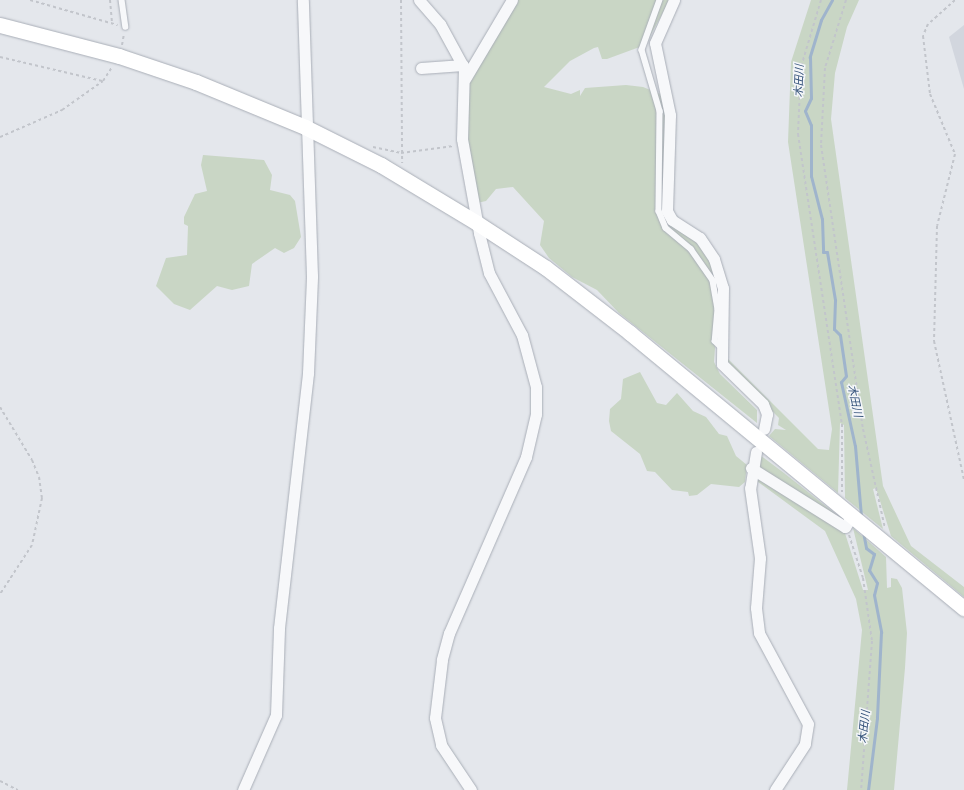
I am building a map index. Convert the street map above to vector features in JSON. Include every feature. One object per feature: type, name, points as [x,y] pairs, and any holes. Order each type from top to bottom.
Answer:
[{"type":"street","points":[[243,790],[276,715],[278,628],[308,373],[312,276],[305,127],[303,0]]},
{"type":"street","points":[[419,0],[440,24],[463,66],[465,79],[463,145],[477,223],[489,273],[522,335],[536,387],[536,414],[526,456],[449,633],[442,660],[435,718],[441,745],[471,790]]},
{"type":"street","points":[[465,79],[512,0]]},
{"type":"street","points":[[674,0],[655,43],[670,115],[668,211],[672,220],[700,238],[714,259],[724,294],[720,346],[722,364],[767,411],[764,429]]},
{"type":"street","points":[[0,25],[119,56],[196,82],[305,127],[400,176],[477,223],[546,268],[630,333],[964,608]]},
{"type":"street","points":[[421,68],[463,66]]},
{"type":"street","points":[[756,452],[751,468],[750,488],[760,558],[756,608],[759,633],[808,724],[806,744],[775,790]]},
{"type":"street","points":[[751,468],[845,527],[852,516]]},
{"type":"lane","points":[[122,0],[126,27]]},
{"type":"lane","points":[[660,0],[642,50],[660,112],[659,210],[666,228],[691,249],[713,281],[718,308],[714,341],[720,346]]},
{"type":"path","points":[[30,0],[126,27],[119,56]]},
{"type":"path","points":[[110,0],[112,24]]},
{"type":"path","points":[[400,176],[402,153],[401,0]]},
{"type":"path","points":[[820,0],[800,67],[798,134],[842,424],[843,487]]},
{"type":"path","points":[[846,0],[825,68],[821,145],[863,429],[883,520]]},
{"type":"path","points":[[955,0],[928,24],[923,36],[930,94],[954,154],[937,226],[934,341],[964,480]]},
{"type":"path","points":[[0,57],[103,81]]},
{"type":"path","points":[[0,138],[54,114],[103,81],[106,77]]},
{"type":"path","points":[[362,156],[370,146],[402,153],[463,145]]},
{"type":"path","points":[[0,407],[32,460],[39,476],[42,498],[32,545],[0,594]]},
{"type":"path","points":[[849,536],[863,578],[872,641],[861,790]]},
{"type":"path","points":[[0,781],[18,790]]},
{"type":"shaded area","points":[[964,25],[964,89],[949,37]]},
{"type":"green space","points":[[514,0],[670,0],[645,45],[607,59],[602,59],[598,47],[594,48],[570,61],[544,87],[571,94],[580,90],[580,96],[585,88],[626,85],[643,87],[665,96],[668,192],[657,215],[667,224],[684,229],[721,267],[714,362],[720,374],[757,410],[757,423],[619,313],[597,290],[572,277],[549,258],[540,245],[544,221],[513,187],[496,189],[486,201],[477,203],[467,157],[468,80]]},
{"type":"green space","points":[[811,0],[859,0],[847,27],[835,73],[831,119],[883,486],[911,546],[964,587],[964,597],[891,536],[876,488],[873,489],[883,529],[845,498],[844,425],[840,423],[838,493],[769,436],[775,429],[786,430],[778,425],[779,418],[727,365],[726,357],[818,449],[829,450],[832,429],[788,142],[791,62]]},
{"type":"green space","points":[[203,155],[264,160],[272,175],[270,190],[290,195],[295,201],[301,237],[294,248],[284,253],[275,248],[252,264],[249,286],[232,290],[217,286],[190,310],[174,304],[156,286],[166,258],[187,255],[188,226],[184,224],[184,217],[195,194],[207,191],[201,165]]},
{"type":"green space","points":[[640,372],[657,403],[666,405],[677,393],[693,411],[706,417],[719,434],[727,436],[736,456],[747,465],[745,482],[739,487],[711,484],[697,495],[689,496],[688,492],[672,490],[655,472],[647,471],[640,454],[611,431],[609,421],[610,409],[621,399],[623,379]]},
{"type":"green space","points":[[760,455],[784,473],[842,519],[759,467]]},
{"type":"green space","points":[[754,474],[844,530],[863,590],[868,590],[853,528],[886,557],[887,588],[891,587],[891,578],[897,579],[902,588],[907,633],[894,790],[847,790],[862,630],[856,599],[825,531],[754,479]]},
{"type":"waterway","name":"木田川","points":[[832,0],[821,20],[810,57],[811,98],[805,111],[811,125],[811,176],[822,219],[823,252],[827,252],[835,300],[834,329],[840,335],[846,376],[841,382],[855,446],[861,516]]},
{"type":"waterway","name":"木田川","points":[[863,532],[866,548],[874,554],[869,570],[877,583],[874,595],[881,632],[877,718],[868,790]]}]
